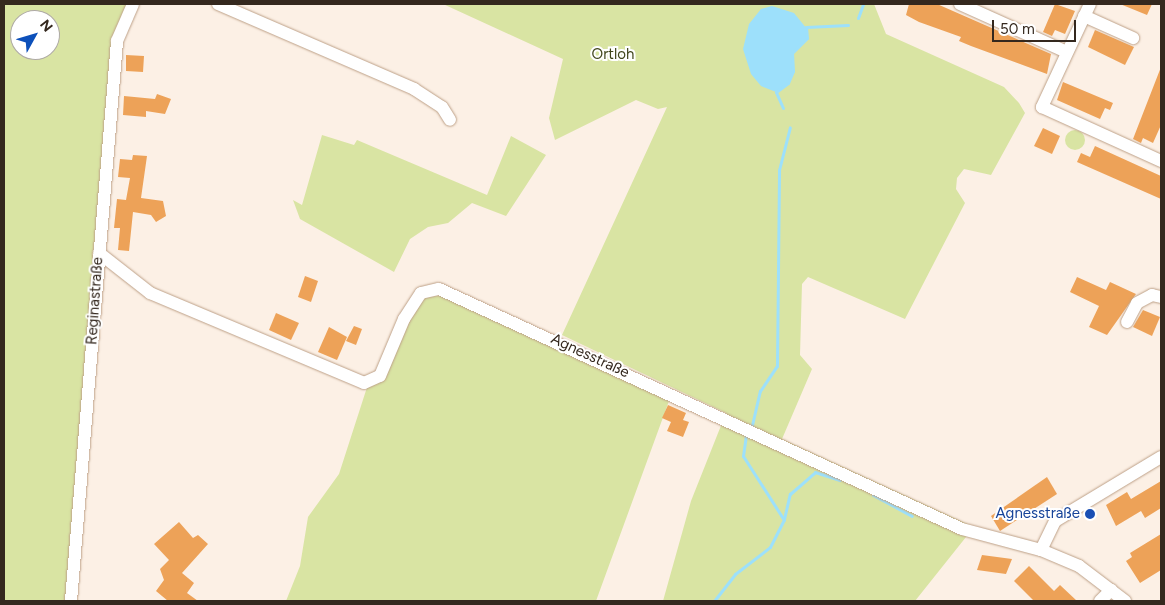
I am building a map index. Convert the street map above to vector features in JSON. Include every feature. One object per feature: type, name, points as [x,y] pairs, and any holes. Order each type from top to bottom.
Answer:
[{"type":"street","name":"Reginastraße","points":[[71,601],[117,41],[133,4]]},
{"type":"street","points":[[218,4],[414,89],[442,107],[450,120]]},
{"type":"street","points":[[960,4],[1067,52]]},
{"type":"street","points":[[1090,4],[1042,107],[1161,161]]},
{"type":"street","points":[[1084,16],[1133,38]]},
{"type":"street","name":"Agnesstraße","points":[[99,252],[150,293],[364,383],[380,376],[404,319],[421,294],[439,289],[962,529],[1041,550],[1079,566],[1125,601]]},
{"type":"street","points":[[1127,322],[1137,303],[1152,296],[1161,297]]},
{"type":"street","points":[[1041,550],[1055,522],[1161,457]]},
{"type":"street","points":[[1100,601],[1111,590]]},
{"type":"green space","points":[[4,4],[131,4],[115,41],[69,601],[4,601]]},
{"type":"green space","name":"Ortloh","points":[[443,4],[874,4],[886,34],[1004,87],[1019,103],[1025,113],[991,175],[964,169],[957,178],[956,189],[965,203],[905,319],[808,277],[802,284],[800,355],[812,369],[782,439],[974,527],[915,601],[663,601],[691,501],[726,413],[562,335],[667,107],[658,109],[636,100],[555,140],[549,118],[563,59]]},
{"type":"green space","points":[[1071,130],[1079,130],[1085,136],[1085,144],[1079,150],[1071,150],[1065,144],[1065,136]]},
{"type":"green space","points":[[322,135],[354,145],[357,140],[487,195],[511,136],[546,155],[506,216],[472,203],[448,223],[428,227],[410,239],[394,272],[300,219],[293,200],[302,205]]},
{"type":"green space","points":[[443,295],[669,401],[596,601],[286,601],[300,566],[308,517],[339,474],[370,378],[379,380],[416,299]]},
{"type":"water","points":[[772,6],[794,13],[807,29],[807,38],[792,53],[793,71],[788,83],[776,92],[761,86],[751,74],[743,49],[749,24],[761,9]]},
{"type":"building","points":[[909,4],[937,4],[1051,54],[1047,74],[971,46],[959,41],[961,37],[919,22],[906,15]]},
{"type":"building","points":[[1055,4],[1075,11],[1065,34],[1055,30],[1052,36],[1043,32]]},
{"type":"building","points":[[1120,4],[1152,4],[1147,15]]},
{"type":"building","points":[[1095,30],[1134,47],[1125,65],[1088,47]]},
{"type":"building","points":[[126,55],[144,56],[143,72],[126,71]]},
{"type":"building","points":[[1161,67],[1161,125],[1153,143],[1143,138],[1141,143],[1133,139]]},
{"type":"building","points":[[1063,82],[1113,103],[1110,110],[1105,108],[1100,119],[1057,100]]},
{"type":"building","points":[[157,94],[171,99],[165,114],[146,111],[146,117],[123,115],[124,96],[155,99]]},
{"type":"building","points":[[1043,128],[1060,136],[1052,154],[1034,146]]},
{"type":"building","points":[[1095,146],[1161,176],[1161,199],[1077,162],[1081,153],[1090,157]]},
{"type":"building","points":[[133,155],[147,156],[141,198],[163,201],[166,216],[156,222],[151,215],[133,212],[129,251],[118,250],[120,228],[114,228],[117,199],[126,200],[130,178],[118,177],[120,159],[132,160]]},
{"type":"building","points":[[305,276],[318,281],[311,302],[298,297]]},
{"type":"building","points":[[1077,277],[1106,290],[1110,282],[1136,294],[1107,335],[1089,327],[1099,306],[1070,292]]},
{"type":"building","points":[[1143,310],[1160,317],[1152,336],[1133,327]]},
{"type":"building","points":[[276,313],[299,323],[291,340],[269,330]]},
{"type":"building","points":[[354,326],[362,329],[356,345],[346,341]]},
{"type":"building","points":[[329,327],[347,337],[337,360],[318,352]]},
{"type":"building","points":[[668,405],[686,413],[683,420],[689,422],[683,437],[667,431],[671,422],[662,418]]},
{"type":"building","points":[[1047,477],[1057,494],[1000,531],[991,516]]},
{"type":"building","points":[[1161,481],[1161,508],[1145,518],[1141,511],[1116,526],[1106,505],[1127,492],[1131,499]]},
{"type":"building","points":[[179,522],[193,538],[198,535],[208,544],[182,573],[194,583],[187,593],[198,601],[168,601],[156,591],[164,580],[160,569],[169,560],[154,544]]},
{"type":"building","points":[[1161,534],[1161,570],[1140,583],[1126,561],[1132,557],[1130,553]]},
{"type":"building","points":[[982,555],[1012,559],[1006,574],[977,570]]},
{"type":"building","points":[[1029,566],[1054,591],[1060,585],[1077,601],[1034,601],[1014,581]]},
{"type":"waterway","points":[[858,18],[863,4]]},
{"type":"waterway","points":[[783,108],[776,92],[788,83],[793,71],[792,53],[807,38],[806,27],[848,25]]},
{"type":"waterway","points":[[752,425],[760,391],[777,366],[779,170],[790,127]]},
{"type":"waterway","points":[[714,601],[735,574],[770,547],[784,520],[743,456],[746,435]]},
{"type":"waterway","points":[[784,519],[790,494],[815,472],[840,480]]},
{"type":"waterway","points":[[873,495],[912,516]]},
{"type":"place","name":"Agnesstraße","points":[[1090,514]]}]
